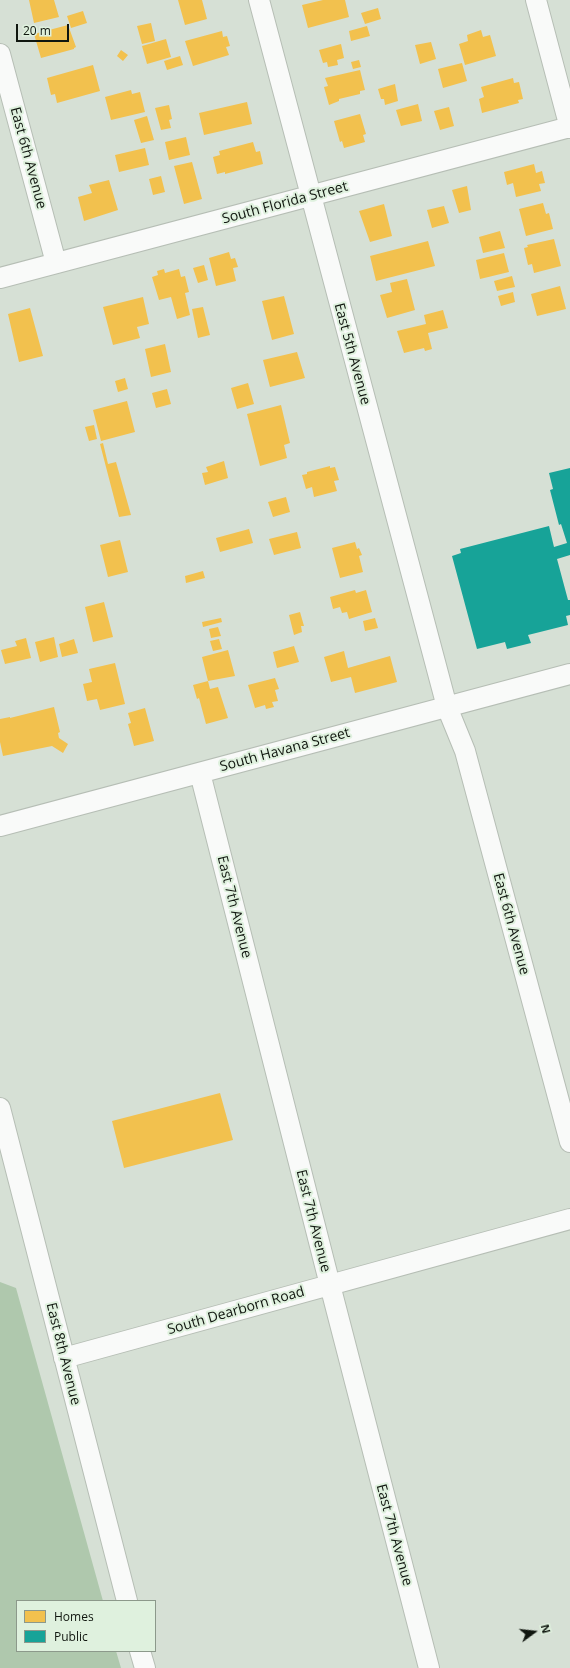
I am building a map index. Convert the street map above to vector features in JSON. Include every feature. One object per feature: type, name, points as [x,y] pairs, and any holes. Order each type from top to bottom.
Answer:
[{"type":"street","name":"East 5th Avenue","points":[[259,0],[310,197],[447,707]]},
{"type":"street","points":[[536,0],[570,127]]},
{"type":"street","name":"East 6th Avenue","points":[[0,54],[56,263]]},
{"type":"street","name":"South Florida Street","points":[[0,278],[570,127]]},
{"type":"street","name":"South Havana Street","points":[[0,826],[570,674]]},
{"type":"street","name":"East 6th Avenue","points":[[447,707],[465,751],[570,1142]]},
{"type":"street","name":"East 7th Avenue","points":[[200,773],[429,1668]]},
{"type":"street","name":"East 8th Avenue","points":[[0,1108],[127,1600]]},
{"type":"street","name":"South Dearborn Road","points":[[64,1358],[570,1219]]},
{"type":"street","points":[[140,1652],[145,1668]]},
{"type":"green space","points":[[0,1282],[16,1288],[103,1600],[16,1600],[16,1652],[116,1652],[121,1668],[0,1668]]},
{"type":"building: Homes","points":[[29,0],[54,0],[59,17],[34,23]]},
{"type":"building: Homes","points":[[178,0],[202,0],[207,19],[185,25]]},
{"type":"building: Homes","points":[[323,0],[345,0],[349,17],[308,28],[302,5]]},
{"type":"building: Homes","points":[[378,8],[381,19],[365,24],[361,13]]},
{"type":"building: Homes","points":[[83,11],[87,23],[71,28],[67,16]]},
{"type":"building: Homes","points":[[151,23],[155,41],[142,44],[137,26]]},
{"type":"building: Homes","points":[[68,25],[76,47],[74,49],[41,58],[34,34]]},
{"type":"building: Homes","points":[[367,26],[370,36],[351,41],[349,31]]},
{"type":"building: Homes","points":[[481,30],[483,37],[490,35],[496,56],[465,65],[459,44],[468,41],[467,35]]},
{"type":"building: Homes","points":[[222,31],[223,37],[227,36],[230,46],[226,47],[229,55],[193,66],[185,41]]},
{"type":"building: Homes","points":[[166,39],[171,57],[147,64],[142,46]]},
{"type":"building: Homes","points":[[431,42],[436,59],[420,64],[415,45]]},
{"type":"building: Homes","points":[[341,44],[344,58],[337,60],[338,65],[328,67],[327,62],[323,63],[319,50]]},
{"type":"building: Homes","points":[[121,50],[128,55],[123,61],[117,56]]},
{"type":"building: Homes","points":[[180,56],[183,65],[167,70],[164,61]]},
{"type":"building: Homes","points":[[359,60],[361,67],[353,69],[351,62]]},
{"type":"building: Homes","points":[[462,63],[467,81],[443,88],[438,69]]},
{"type":"building: Homes","points":[[93,65],[100,91],[57,103],[55,94],[51,95],[47,78]]},
{"type":"building: Homes","points":[[360,70],[365,90],[360,91],[360,94],[339,99],[339,101],[329,105],[324,87],[328,86],[325,78]]},
{"type":"building: Homes","points":[[513,78],[514,83],[519,82],[523,99],[518,100],[519,103],[482,113],[479,99],[484,97],[481,87]]},
{"type":"building: Homes","points":[[395,84],[398,101],[385,105],[384,99],[381,99],[378,89]]},
{"type":"building: Homes","points":[[131,90],[132,94],[140,92],[145,112],[111,120],[105,97]]},
{"type":"building: Homes","points":[[247,102],[252,124],[204,135],[199,113]]},
{"type":"building: Homes","points":[[418,104],[422,121],[401,126],[396,110]]},
{"type":"building: Homes","points":[[169,105],[172,119],[169,120],[171,128],[161,130],[155,108]]},
{"type":"building: Homes","points":[[449,107],[454,126],[440,130],[434,111]]},
{"type":"building: Homes","points":[[360,114],[366,134],[363,135],[365,142],[344,148],[342,141],[340,142],[334,121]]},
{"type":"building: Homes","points":[[147,116],[154,140],[141,143],[134,120]]},
{"type":"building: Homes","points":[[186,137],[190,155],[169,160],[165,142]]},
{"type":"building: Homes","points":[[253,142],[256,152],[260,151],[263,164],[225,174],[225,172],[217,174],[213,157],[220,155],[219,151]]},
{"type":"building: Homes","points":[[145,148],[149,165],[119,172],[115,155]]},
{"type":"building: Homes","points":[[192,162],[202,199],[184,204],[174,166]]},
{"type":"building: Homes","points":[[534,164],[536,173],[542,171],[545,183],[539,184],[541,191],[516,197],[513,183],[507,185],[504,172]]},
{"type":"building: Homes","points":[[161,176],[165,192],[153,195],[149,179]]},
{"type":"building: Homes","points":[[109,180],[118,210],[84,221],[78,197],[92,193],[89,185]]},
{"type":"building: Homes","points":[[467,186],[471,210],[459,213],[452,190]]},
{"type":"building: Homes","points":[[543,203],[546,214],[549,213],[553,229],[526,236],[519,209]]},
{"type":"building: Homes","points":[[384,204],[392,236],[370,242],[359,211]]},
{"type":"building: Homes","points":[[444,206],[449,223],[432,228],[427,210]]},
{"type":"building: Homes","points":[[500,231],[505,248],[483,253],[479,237]]},
{"type":"building: Homes","points":[[554,239],[561,266],[534,273],[532,264],[528,265],[524,248],[528,247],[527,245]]},
{"type":"building: Homes","points":[[428,241],[435,266],[376,281],[370,256]]},
{"type":"building: Homes","points":[[229,252],[231,259],[235,258],[238,267],[233,268],[236,281],[216,286],[209,258]]},
{"type":"building: Homes","points":[[504,253],[509,272],[480,279],[476,260]]},
{"type":"building: Homes","points":[[204,265],[208,280],[198,283],[193,268]]},
{"type":"building: Homes","points":[[164,269],[165,273],[179,269],[181,277],[185,276],[189,292],[185,293],[190,315],[177,319],[171,297],[159,300],[152,277],[158,275],[157,271]]},
{"type":"building: Homes","points":[[512,276],[515,287],[497,291],[494,281]]},
{"type":"building: Homes","points":[[407,279],[415,310],[387,318],[380,295],[392,292],[390,283]]},
{"type":"building: Homes","points":[[560,286],[566,309],[537,316],[531,294]]},
{"type":"building: Homes","points":[[513,292],[515,302],[501,306],[498,296]]},
{"type":"building: Homes","points":[[284,296],[294,334],[272,340],[262,301]]},
{"type":"building: Homes","points":[[143,297],[149,324],[137,327],[140,338],[113,345],[103,307]]},
{"type":"building: Homes","points":[[203,307],[210,335],[198,338],[192,309]]},
{"type":"building: Homes","points":[[30,308],[43,356],[19,362],[8,314]]},
{"type":"building: Homes","points":[[443,310],[448,328],[428,333],[432,349],[425,351],[424,348],[404,353],[397,331],[426,324],[424,315]]},
{"type":"building: Homes","points":[[165,344],[171,372],[151,377],[145,349]]},
{"type":"building: Homes","points":[[297,352],[305,378],[270,387],[263,360]]},
{"type":"building: Homes","points":[[125,378],[128,389],[118,392],[115,381]]},
{"type":"building: Homes","points":[[248,383],[254,404],[237,409],[231,388]]},
{"type":"building: Homes","points":[[167,389],[171,404],[156,408],[152,393]]},
{"type":"building: Homes","points":[[127,401],[135,432],[101,441],[93,410]]},
{"type":"building: Homes","points":[[281,405],[290,443],[284,445],[287,458],[260,466],[247,414]]},
{"type":"building: Homes","points":[[94,425],[97,439],[89,441],[85,427]]},
{"type":"building: Homes","points":[[103,443],[108,464],[116,462],[131,515],[119,517],[100,444]]},
{"type":"building: Homes","points":[[224,461],[228,478],[205,485],[202,473],[208,472],[206,467]]},
{"type":"building: Homes","points":[[330,466],[330,468],[335,467],[339,480],[334,481],[337,491],[314,497],[312,487],[306,489],[302,475],[307,474],[307,472]]},
{"type":"building: Homes","points":[[286,497],[290,512],[273,517],[268,502]]},
{"type":"building: Homes","points":[[249,529],[253,543],[220,552],[216,538]]},
{"type":"building: Homes","points":[[297,532],[301,548],[274,555],[269,539]]},
{"type":"building: Homes","points":[[120,540],[128,572],[108,577],[100,545]]},
{"type":"building: Homes","points":[[355,542],[357,549],[359,548],[362,555],[359,556],[363,572],[340,578],[332,548]]},
{"type":"building: Homes","points":[[203,571],[205,578],[186,583],[185,576]]},
{"type":"building: Homes","points":[[355,590],[356,593],[366,590],[372,612],[349,619],[347,612],[342,613],[340,607],[333,609],[330,597]]},
{"type":"building: Homes","points":[[104,602],[113,637],[93,642],[85,607]]},
{"type":"building: Homes","points":[[300,612],[304,626],[301,626],[302,632],[294,635],[289,615]]},
{"type":"building: Homes","points":[[221,618],[222,622],[203,627],[202,622]]},
{"type":"building: Homes","points":[[375,618],[378,628],[365,631],[363,621]]},
{"type":"building: Homes","points":[[218,627],[221,636],[211,638],[209,629]]},
{"type":"building: Homes","points":[[54,637],[58,657],[40,662],[35,642]]},
{"type":"building: Homes","points":[[26,638],[31,658],[5,664],[1,650],[17,646],[15,641]]},
{"type":"building: Homes","points":[[74,639],[78,653],[62,657],[59,644]]},
{"type":"building: Homes","points":[[219,639],[222,649],[213,651],[210,641]]},
{"type":"building: Homes","points":[[294,646],[299,662],[277,668],[273,652]]},
{"type":"building: Homes","points":[[228,650],[235,676],[208,681],[202,657]]},
{"type":"building: Homes","points":[[344,651],[348,668],[390,656],[397,682],[355,693],[351,677],[331,682],[324,657]]},
{"type":"building: Homes","points":[[115,663],[125,704],[100,710],[97,699],[87,701],[83,684],[92,682],[89,669]]},
{"type":"building: Homes","points":[[275,678],[279,689],[275,690],[278,701],[272,702],[274,707],[266,709],[265,705],[255,708],[248,685]]},
{"type":"building: Homes","points":[[208,681],[210,689],[218,687],[228,718],[206,724],[199,698],[197,699],[193,685]]},
{"type":"building: Homes","points":[[54,707],[60,732],[58,733],[59,738],[68,744],[63,753],[52,746],[3,756],[0,742],[0,719]]},
{"type":"building: Homes","points":[[145,708],[154,741],[134,746],[128,724],[131,723],[128,713]]},
{"type":"building: Homes","points":[[220,1093],[233,1140],[124,1168],[112,1121]]},
{"type":"building: Public","points":[[570,468],[570,555],[557,559],[568,600],[570,600],[570,615],[566,616],[568,625],[528,635],[531,643],[507,649],[505,642],[477,649],[452,556],[461,553],[460,549],[549,526],[554,547],[567,543],[561,524],[559,525],[550,490],[553,489],[549,473]]}]
